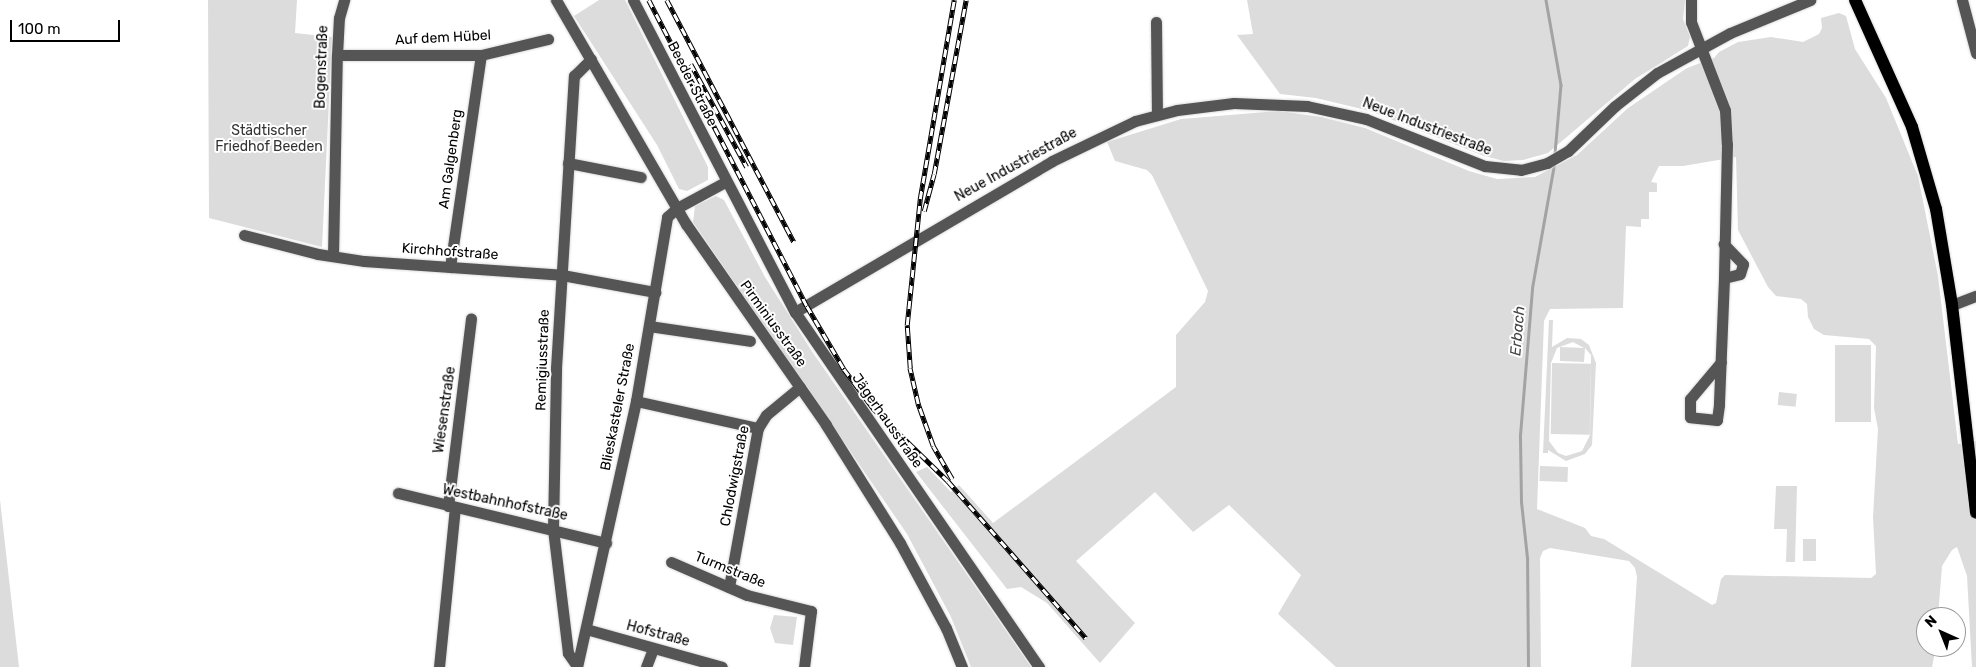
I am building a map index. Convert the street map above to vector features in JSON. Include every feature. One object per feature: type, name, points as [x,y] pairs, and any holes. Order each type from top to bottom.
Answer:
[{"type":"main road","points":[[1855,0],[1921,153],[1936,209],[1952,305],[1976,513]]},
{"type":"street","name":"Bogenstraße","points":[[332,256],[337,56],[339,18],[344,0]]},
{"type":"street","name":"Pirminiusstraße","points":[[556,0],[676,208],[748,317],[800,387],[900,543],[946,628],[962,667]]},
{"type":"street","name":"Beeder Straße","points":[[633,0],[725,182]]},
{"type":"street","points":[[1691,0],[1691,22],[1720,90],[1727,127],[1724,278],[1721,362],[1717,420],[1690,417],[1688,405],[1694,392],[1721,362]]},
{"type":"street","name":"Neue Industriestraße","points":[[795,312],[1052,161],[1106,133],[1158,114],[1234,103],[1307,106],[1366,119],[1497,169],[1521,170],[1547,163],[1563,154],[1643,84],[1702,48],[1810,0]]},
{"type":"street","points":[[1962,0],[1976,52]]},
{"type":"street","points":[[1156,22],[1158,114]]},
{"type":"street","name":"Auf dem Hübel","points":[[337,56],[481,55],[548,39]]},
{"type":"street","name":"Am Galgenberg","points":[[450,267],[481,55]]},
{"type":"street","name":"Remigiusstraße","points":[[577,667],[568,653],[553,528],[562,275],[574,76],[591,59]]},
{"type":"street","points":[[568,163],[641,177]]},
{"type":"street","points":[[676,208],[725,182]]},
{"type":"street","name":"Jägerhausstraße","points":[[725,182],[795,312],[1039,667]]},
{"type":"street","name":"Blieskasteler Straße","points":[[577,667],[636,402],[668,217],[676,208]]},
{"type":"street","name":"Kirchhofstraße","points":[[244,235],[332,256],[562,275],[655,292]]},
{"type":"street","points":[[1724,244],[1743,264],[1740,274],[1724,278]]},
{"type":"street","points":[[1952,305],[1976,296]]},
{"type":"street","name":"Wiesenstraße","points":[[439,667],[452,507],[472,318]]},
{"type":"street","points":[[649,326],[750,341]]},
{"type":"street","name":"Chlodwigstraße","points":[[729,587],[758,428],[766,415],[800,387]]},
{"type":"street","points":[[636,402],[758,428]]},
{"type":"street","name":"Westbahnhofstraße","points":[[398,493],[452,507],[553,528],[606,543]]},
{"type":"street","name":"Turmstraße","points":[[671,562],[762,600],[812,611],[804,667]]},
{"type":"street","name":"Hofstraße","points":[[586,630],[722,667]]},
{"type":"street","points":[[646,667],[652,649]]},
{"type":"green space","name":"Städtischer Friedhof Beeden","points":[[208,0],[297,0],[295,33],[332,37],[322,247],[209,218]]},
{"type":"green space","points":[[599,0],[625,0],[708,167],[708,180],[687,191],[679,189],[657,145],[574,16]]},
{"type":"green space","points":[[1247,0],[1685,0],[1683,19],[1690,37],[1688,46],[1635,79],[1548,153],[1523,160],[1504,161],[1484,156],[1370,111],[1316,98],[1280,94],[1237,35],[1253,34]]},
{"type":"green space","points":[[1839,13],[1846,16],[1855,49],[1886,98],[1918,176],[1938,276],[1958,444],[1976,441],[1976,667],[1972,667],[1967,576],[1957,547],[1952,550],[1942,566],[1939,607],[1916,607],[1916,657],[1934,657],[1932,667],[1631,667],[1637,577],[1635,568],[1629,561],[1550,548],[1543,551],[1540,558],[1541,667],[1336,667],[1278,614],[1301,575],[1229,505],[1193,532],[1155,492],[1076,561],[1135,623],[1100,663],[1047,603],[1021,587],[1007,589],[916,472],[927,467],[951,492],[959,485],[993,523],[1176,387],[1176,335],[1205,302],[1208,291],[1152,175],[1147,170],[1115,161],[1107,142],[1181,119],[1279,111],[1321,117],[1365,128],[1469,171],[1497,179],[1535,177],[1577,155],[1628,108],[1687,68],[1714,58],[1719,52],[1738,42],[1771,37],[1803,42],[1819,34],[1822,28],[1821,18]],"holes":[[[1736,157],[1738,230],[1768,287],[1776,296],[1801,299],[1807,304],[1808,317],[1814,329],[1824,335],[1869,339],[1876,346],[1874,408],[1878,429],[1873,517],[1876,574],[1871,578],[1725,575],[1721,579],[1716,603],[1712,605],[1604,539],[1591,536],[1585,528],[1537,509],[1544,321],[1550,309],[1623,308],[1626,226],[1641,227],[1641,219],[1649,219],[1649,192],[1657,192],[1657,183],[1651,182],[1659,166],[1683,166]]]},
{"type":"green space","points":[[716,196],[724,200],[765,277],[811,350],[1031,667],[971,667],[951,617],[907,534],[693,222],[695,206]]},
{"type":"green space","points":[[1549,320],[1553,320],[1552,347],[1567,338],[1581,339],[1589,345],[1596,363],[1592,445],[1585,454],[1566,461],[1548,450],[1548,453],[1543,453]],"holes":[[[1573,342],[1584,348],[1560,347],[1560,361],[1584,362],[1585,348],[1591,355],[1590,435],[1582,451],[1566,456],[1558,453],[1549,441],[1551,363],[1557,348]]]},
{"type":"green space","points":[[1835,345],[1871,345],[1871,422],[1835,422]]},
{"type":"green space","points":[[1552,363],[1591,364],[1590,435],[1551,434]]},
{"type":"green space","points":[[1779,392],[1797,394],[1796,407],[1778,405]]},
{"type":"green space","points":[[1540,466],[1568,467],[1567,482],[1539,481]]},
{"type":"green space","points":[[1776,486],[1797,486],[1795,562],[1786,562],[1787,529],[1774,529]]},
{"type":"green space","points":[[0,500],[19,667],[0,667]]},
{"type":"green space","points":[[1803,539],[1816,539],[1816,561],[1803,561]]},
{"type":"green space","points":[[774,615],[797,617],[793,645],[775,643],[770,628]]},
{"type":"waterway","name":"Erbach","points":[[1546,0],[1561,85],[1555,154]]},
{"type":"waterway","name":"Erbach","points":[[1528,667],[1527,558],[1521,502],[1520,435],[1532,288],[1554,164]]},
{"type":"railway","points":[[649,0],[807,306],[844,369],[874,409],[948,481],[1086,638]]},
{"type":"railway","points":[[667,0],[794,242]]},
{"type":"railway","points":[[952,479],[933,446],[918,404],[910,368],[907,325],[920,199],[954,0]]},
{"type":"railway","points":[[924,211],[934,174],[966,0]]},
{"type":"railway","points":[[691,64],[747,167]]}]
